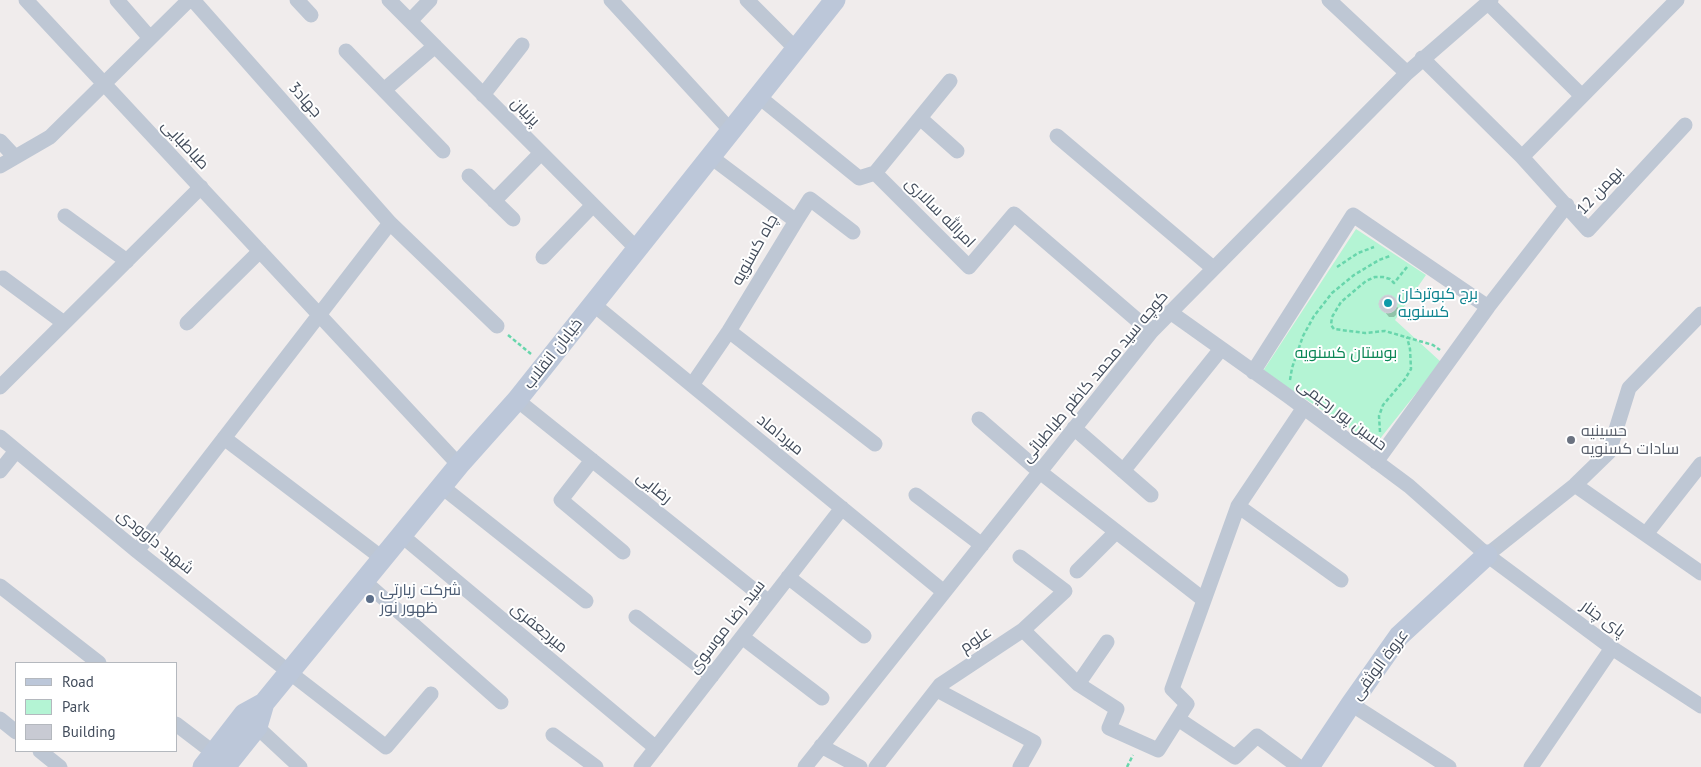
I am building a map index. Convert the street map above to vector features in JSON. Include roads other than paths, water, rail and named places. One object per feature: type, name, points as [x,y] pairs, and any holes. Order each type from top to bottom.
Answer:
[{"type":"main road","name":"خیابان انقلاب","points":[[219,764],[244,714],[264,702],[458,464],[517,400],[835,0]]},
{"type":"main road","name":"عروة الوثقی","points":[[1309,767],[1399,636],[1487,555]]},
{"type":"main road","name":"خیابان انقلاب","points":[[219,764],[257,727],[264,702]]},
{"type":"street","name":"طباطبایی","points":[[26,0],[458,464]]},
{"type":"street","points":[[117,0],[150,38]]},
{"type":"street","points":[[0,166],[50,137],[189,0]]},
{"type":"street","name":"جهاد3","points":[[193,0],[390,223],[497,326]]},
{"type":"street","points":[[297,0],[311,15]]},
{"type":"street","name":"پرنیان","points":[[389,0],[637,249]]},
{"type":"street","points":[[410,21],[430,0]]},
{"type":"street","points":[[610,0],[731,131]]},
{"type":"street","points":[[747,0],[796,49]]},
{"type":"street","points":[[1329,0],[1407,73]]},
{"type":"street","points":[[1522,156],[1677,0]]},
{"type":"street","points":[[1489,1],[1582,96]]},
{"type":"street","name":"کوچه سید محمد کاظم طباطبائی","points":[[805,767],[1151,332],[1422,58],[1489,1]]},
{"type":"street","points":[[483,95],[522,45]]},
{"type":"street","points":[[384,90],[435,46]]},
{"type":"street","points":[[346,51],[443,151]]},
{"type":"street","name":"12 بهمن","points":[[1422,58],[1522,156],[1588,230],[1685,125]]},
{"type":"street","points":[[758,96],[859,178],[875,173],[950,81]]},
{"type":"street","points":[[920,118],[957,151]]},
{"type":"street","points":[[1057,136],[1213,268]]},
{"type":"street","points":[[0,141],[15,157]]},
{"type":"street","points":[[494,201],[541,153]]},
{"type":"street","name":"چاه کسنویه","points":[[692,385],[729,331],[796,221],[711,157]]},
{"type":"street","name":"امرالله سالاری","points":[[875,173],[969,268],[1014,214],[1151,332]]},
{"type":"street","points":[[469,176],[513,219]]},
{"type":"street","points":[[0,387],[201,187]]},
{"type":"street","points":[[796,221],[810,199],[852,232]]},
{"type":"street","points":[[542,257],[593,205]]},
{"type":"street","points":[[1376,462],[1488,307],[1567,206]]},
{"type":"street","points":[[1253,372],[1353,215],[1488,307]]},
{"type":"street","points":[[65,216],[127,261]]},
{"type":"street","points":[[137,551],[390,223]]},
{"type":"street","points":[[187,323],[260,250]]},
{"type":"street","points":[[3,278],[64,323]]},
{"type":"street","name":"میرداماد","points":[[593,304],[944,592]]},
{"type":"street","name":"حسین پور رحیمی","points":[[1170,312],[1288,396],[1409,486],[1487,555]]},
{"type":"street","points":[[1487,555],[1574,485],[1609,452],[1629,388],[1701,314]]},
{"type":"street","points":[[729,331],[875,444]]},
{"type":"street","points":[[1123,470],[1221,349]]},
{"type":"street","name":"رضایی","points":[[517,400],[769,602]]},
{"type":"street","points":[[1023,630],[1078,684],[1116,709],[1108,728],[1158,750],[1187,704],[1172,689],[1238,506],[1303,408]]},
{"type":"street","points":[[979,418],[1040,472],[1204,600]]},
{"type":"street","points":[[1074,428],[1151,495]]},
{"type":"street","name":"شهید داوودی","points":[[0,438],[288,672],[386,747],[431,694]]},
{"type":"street","points":[[224,438],[382,558]]},
{"type":"street","points":[[0,471],[16,451]]},
{"type":"street","points":[[592,460],[561,500],[623,552]]},
{"type":"street","points":[[1646,534],[1701,464]]},
{"type":"street","points":[[1574,485],[1701,573]]},
{"type":"street","points":[[441,486],[586,601]]},
{"type":"street","points":[[916,495],[982,545]]},
{"type":"street","points":[[1238,506],[1341,580]]},
{"type":"street","name":"سید رضا موسوی","points":[[641,767],[842,508]]},
{"type":"street","points":[[1077,571],[1116,532]]},
{"type":"street","name":"میرجعفری","points":[[401,535],[656,748]]},
{"type":"street","name":"پای چنار","points":[[1487,555],[1612,648],[1701,706]]},
{"type":"street","name":"علوم","points":[[876,767],[940,685],[1023,630],[1066,591],[1020,557]]},
{"type":"street","points":[[788,577],[864,636]]},
{"type":"street","points":[[364,581],[501,702]]},
{"type":"street","points":[[0,586],[98,662]]},
{"type":"street","points":[[636,617],[712,676]]},
{"type":"street","points":[[742,637],[822,698]]},
{"type":"street","points":[[1078,684],[1106,642]]},
{"type":"street","points":[[1531,767],[1612,648]]},
{"type":"street","points":[[937,690],[1034,742],[1020,767]]},
{"type":"street","points":[[1351,704],[1448,767]]},
{"type":"street","points":[[0,719],[15,731]]},
{"type":"street","points":[[1178,719],[1235,758],[1257,736],[1299,767]]},
{"type":"street","points":[[178,726],[219,764]]},
{"type":"street","points":[[257,727],[300,767]]},
{"type":"street","points":[[553,735],[596,767]]},
{"type":"street","points":[[821,746],[860,767]]},
{"type":"street","points":[[41,752],[60,767]]},
{"type":"place","name":"برج کبوترخان کسنویه","points":[[1388,303]]},
{"type":"place","name":"حسینیه سادات کسنویه","points":[[1571,440]]},
{"type":"place","name":"شرکت زیارتی ظهور نور","points":[[370,599]]},
{"type":"park label","name":"بوستان کسنویه","points":[[1346,353]]}]
